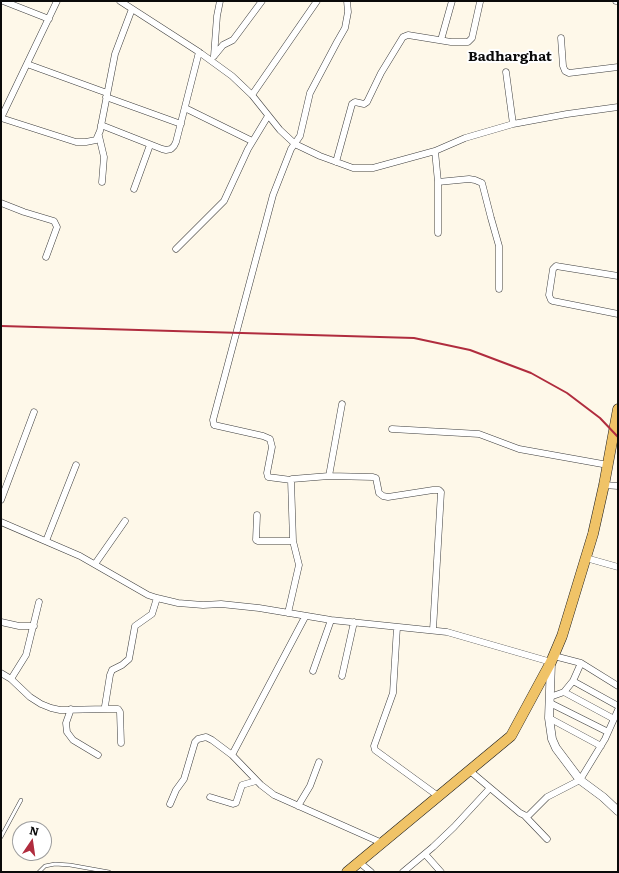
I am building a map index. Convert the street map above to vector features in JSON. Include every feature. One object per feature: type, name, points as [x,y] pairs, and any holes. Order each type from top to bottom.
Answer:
[{"type":"main road","points":[[347,872],[511,736],[553,659],[562,636],[593,534],[618,409]]},
{"type":"street","points":[[3,1],[49,19]]},
{"type":"street","points":[[57,1],[27,64],[4,106],[1,118],[76,142],[90,142],[96,140],[99,136]]},
{"type":"street","points":[[120,1],[199,52],[212,58],[252,96],[294,144],[353,168],[373,168],[435,151],[465,138],[513,124],[567,114],[618,107]]},
{"type":"street","points":[[212,58],[220,1]]},
{"type":"street","points":[[212,58],[223,45],[233,40],[262,1]]},
{"type":"street","points":[[252,96],[317,1]]},
{"type":"street","points":[[347,1],[348,12],[345,28],[310,93],[300,136],[294,144],[273,195],[213,422],[214,425],[270,439],[272,446],[267,473],[268,477],[291,480],[329,476],[375,477],[380,495],[386,497],[433,490],[440,491],[433,630]]},
{"type":"street","points":[[441,40],[452,1]]},
{"type":"street","points":[[336,162],[352,104],[355,102],[364,104],[367,102],[403,37],[408,35],[462,42],[470,40],[472,38],[480,2]]},
{"type":"street","points":[[102,182],[104,157],[99,136],[115,54],[132,9]]},
{"type":"street","points":[[561,38],[563,66],[565,71],[569,73],[618,67]]},
{"type":"street","points":[[101,125],[150,145],[166,150],[171,149],[174,146],[181,124],[199,52]]},
{"type":"street","points":[[27,64],[181,124]]},
{"type":"street","points":[[506,72],[513,124]]},
{"type":"street","points":[[185,108],[252,141]]},
{"type":"street","points":[[176,249],[224,201],[252,141],[268,116]]},
{"type":"street","points":[[134,189],[150,145]]},
{"type":"street","points":[[435,151],[438,182],[438,233]]},
{"type":"street","points":[[438,182],[469,179],[482,183],[490,218],[499,246],[499,289]]},
{"type":"street","points":[[1,204],[54,221],[57,227],[46,257]]},
{"type":"street","points":[[618,276],[556,266],[553,269],[549,295],[553,301],[618,314]]},
{"type":"street","points":[[329,476],[342,404]]},
{"type":"street","points":[[1,500],[34,412]]},
{"type":"street","points":[[392,429],[480,434],[519,449],[608,465]]},
{"type":"street","points":[[46,541],[76,465]]},
{"type":"street","points":[[288,612],[299,565],[293,541],[291,480]]},
{"type":"street","points":[[604,485],[618,486]]},
{"type":"street","points":[[257,515],[256,540],[293,541]]},
{"type":"street","points":[[95,564],[125,521]]},
{"type":"street","points":[[1,522],[72,552],[148,595],[157,598],[178,603],[203,605],[219,604],[288,612],[331,620],[433,630],[456,634],[553,659],[581,663],[618,686]]},
{"type":"street","points":[[586,558],[618,567]]},
{"type":"street","points":[[107,709],[105,703],[112,670],[126,662],[128,659],[135,626],[152,614],[157,598]]},
{"type":"street","points":[[11,679],[26,654],[39,602]]},
{"type":"street","points":[[232,755],[305,616]]},
{"type":"street","points":[[313,671],[331,620]]},
{"type":"street","points":[[1,622],[19,626],[34,626]]},
{"type":"street","points":[[342,676],[354,622]]},
{"type":"street","points":[[397,627],[393,693],[374,750],[438,796]]},
{"type":"street","points":[[553,659],[549,718],[552,738],[556,748],[580,780],[603,797],[618,811]]},
{"type":"street","points":[[550,700],[564,692],[574,681],[581,663]]},
{"type":"street","points":[[1,673],[11,679],[30,697],[51,708],[71,710],[115,708],[120,712],[121,743]]},
{"type":"street","points":[[574,681],[618,706]]},
{"type":"street","points":[[564,692],[614,719]]},
{"type":"street","points":[[550,700],[608,732]]},
{"type":"street","points":[[71,710],[66,723],[67,732],[73,740],[98,755]]},
{"type":"street","points":[[526,816],[529,815],[546,797],[580,780],[601,746],[618,710]]},
{"type":"street","points":[[549,718],[601,746]]},
{"type":"street","points":[[170,804],[176,790],[184,779],[198,738],[209,738],[232,755],[256,781],[274,795],[382,843]]},
{"type":"street","points":[[298,806],[310,786],[319,762]]},
{"type":"street","points":[[470,770],[520,813],[526,816],[547,839]]},
{"type":"street","points":[[210,797],[233,804],[236,803],[243,784],[256,781]]},
{"type":"street","points":[[403,872],[454,827],[490,788]]},
{"type":"street","points":[[425,854],[441,872]]},
{"type":"street","points":[[359,862],[371,872]]},
{"type":"lane","points":[[1,837],[21,800]]},
{"type":"lane","points":[[39,872],[45,866],[55,864],[70,865],[109,872]]},
{"type":"railway","points":[[1,326],[414,338],[470,350],[531,373],[567,393],[600,418],[618,437]]},
{"type":"district","name":"Badharghat","points":[[510,57]]}]
